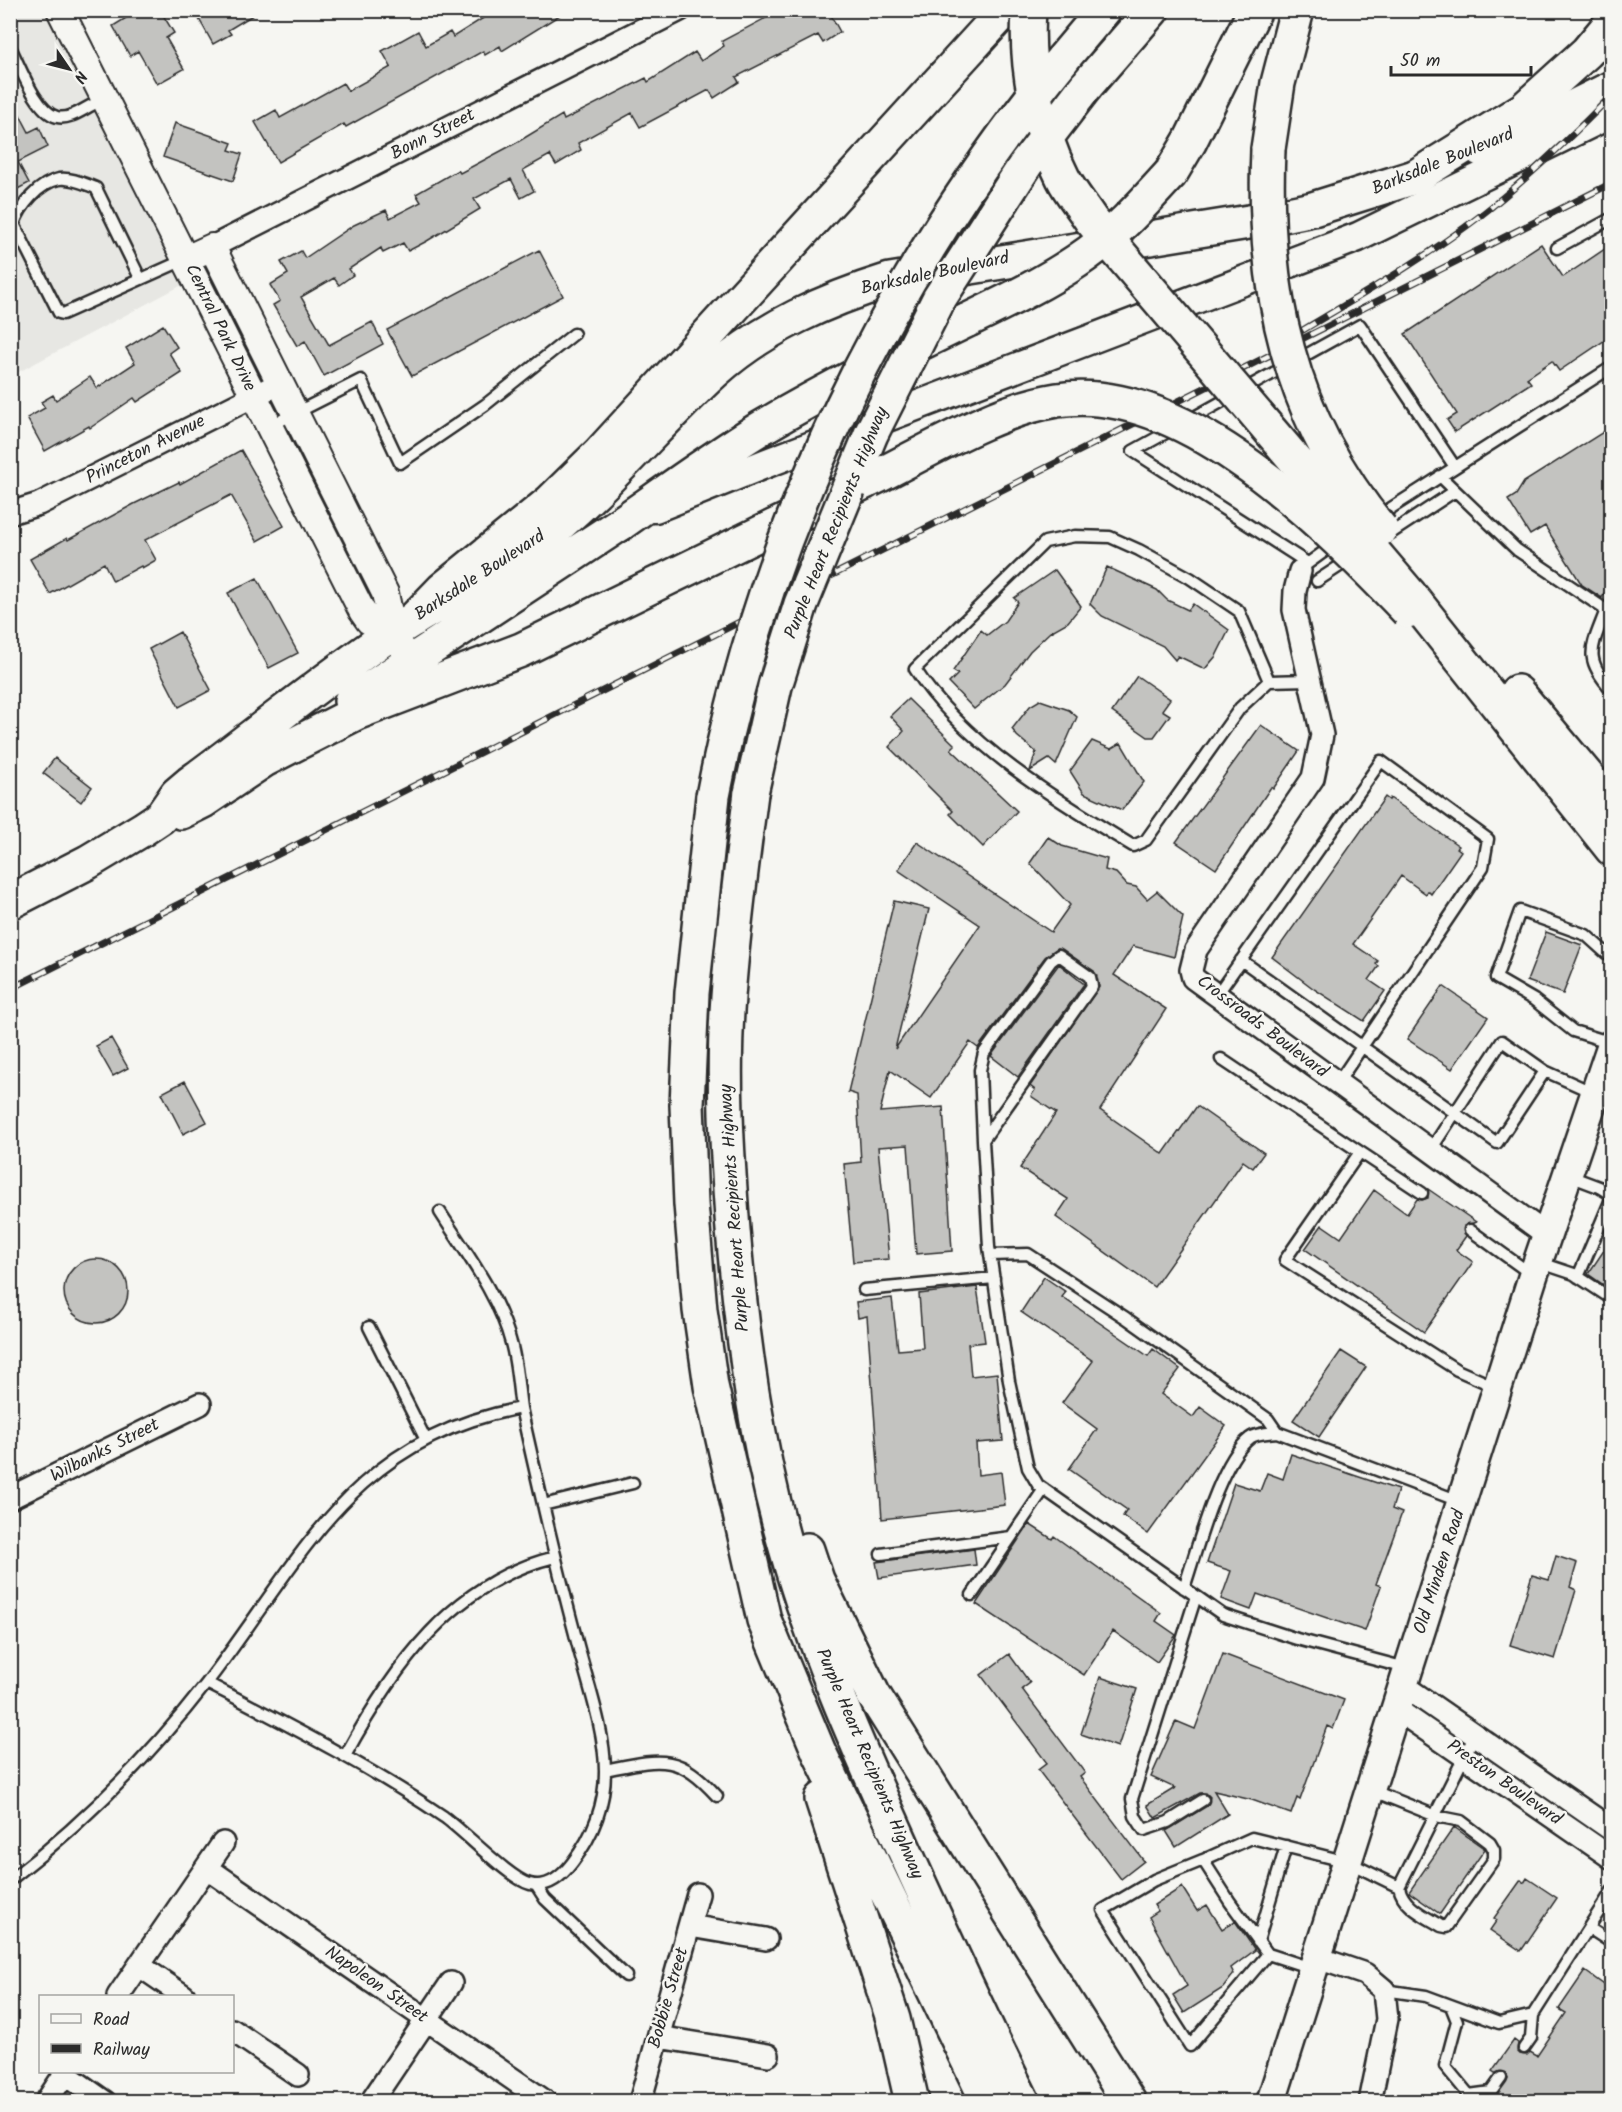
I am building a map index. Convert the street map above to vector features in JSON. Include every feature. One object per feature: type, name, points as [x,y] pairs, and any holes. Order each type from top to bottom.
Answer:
[{"type":"main road","points":[[403,626],[443,589],[550,502],[600,453],[1005,10]]},
{"type":"main road","points":[[1029,10],[1028,31],[1032,85],[1040,116],[1063,177],[1091,220],[1415,597],[1611,806]]},
{"type":"main road","name":"Purple Heart Recipients Highway","points":[[988,2102],[824,1762],[764,1620],[711,1386],[700,1310],[691,1204],[687,1105],[692,993],[712,796],[727,725],[782,545],[851,389],[898,297],[942,224],[988,156],[1104,10]]},
{"type":"main road","name":"Purple Heart Recipients Highway","points":[[1023,2102],[957,1965],[841,1710],[785,1545],[754,1407],[738,1297],[725,1119],[729,977],[735,908],[751,793],[775,686],[801,604],[881,412],[939,299],[986,223],[1026,164],[1086,86],[1152,10]]},
{"type":"main road","points":[[621,524],[685,477],[761,428],[870,368],[1029,291],[1078,260],[1116,230],[1171,173],[1190,141],[1255,10]]},
{"type":"main road","points":[[1298,10],[1278,83],[1268,149],[1267,229],[1272,286],[1295,378],[1318,433],[1415,597],[1611,849]]},
{"type":"main road","points":[[1290,44],[1307,10]]},
{"type":"main road","points":[[1415,177],[1524,109],[1587,52],[1611,22]]},
{"type":"main road","name":"Barksdale Boulevard","points":[[161,817],[172,800],[190,783],[403,626],[534,545],[585,499],[716,370],[759,338],[806,311],[848,293],[890,280],[1249,222],[1313,208],[1415,177],[1521,131],[1611,85]]},
{"type":"main road","name":"Barksdale Boulevard","points":[[10,902],[88,862],[161,817],[203,801],[260,762],[356,713],[416,675],[621,524],[767,463],[1358,237],[1611,113]]},
{"type":"main road","points":[[416,675],[521,650],[1019,409],[1059,399],[1094,399],[1131,404],[1163,416],[1204,437],[1286,494],[1367,569],[1415,597]]},
{"type":"main road","name":"Old Minden Road","points":[[1271,2102],[1498,1388],[1611,1043]]},
{"type":"main road","points":[[754,1407],[777,1460],[818,1580],[873,1694],[1129,2102]]},
{"type":"main road","points":[[764,1620],[893,2019],[912,2102]]},
{"type":"street","name":"Central Park Drive","points":[[60,10],[99,102],[186,259],[268,427],[354,563]]},
{"type":"street","name":"Bonn Street","points":[[186,259],[680,10]]},
{"type":"street","name":"Central Park Drive","points":[[212,247],[295,414],[354,563],[369,621],[403,626]]},
{"type":"street","name":"Princeton Avenue","points":[[10,513],[39,504],[280,383]]},
{"type":"street","name":"Crossroads Boulevard","points":[[1308,571],[1295,591],[1294,610],[1322,735],[1313,778],[1292,813],[1203,938],[1192,960],[1193,978],[1430,1151],[1540,1258]]},
{"type":"street","points":[[403,626],[416,675]]},
{"type":"street","name":"Wilbanks Street","points":[[10,1498],[200,1404]]},
{"type":"street","name":"Preston Boulevard","points":[[1403,1688],[1611,1830]]},
{"type":"street","name":"Preston Boulevard","points":[[1403,1688],[1465,1756],[1610,1855]]},
{"type":"street","points":[[119,1995],[224,1843]]},
{"type":"street","name":"Napoleon Street","points":[[207,1868],[546,2102]]},
{"type":"street","name":"Bobbie Street","points":[[640,2102],[698,1894]]},
{"type":"street","points":[[690,1926],[766,1939]]},
{"type":"street","points":[[1316,1964],[1365,1974],[1384,1990],[1387,2019],[1370,2102]]},
{"type":"street","points":[[140,1966],[183,1995]]},
{"type":"street","points":[[370,2102],[452,1983]]},
{"type":"street","points":[[234,2031],[298,2075]]},
{"type":"street","points":[[658,2037],[768,2055]]},
{"type":"street","points":[[46,2102],[65,2073],[105,2102]]},
{"type":"lane","points":[[10,47],[39,105],[56,117],[71,116],[99,102]]},
{"type":"lane","points":[[140,278],[96,188],[76,180],[60,179],[44,186],[17,214],[14,224],[59,313],[66,314],[140,278],[186,259]]},
{"type":"lane","points":[[1557,248],[1611,218]]},
{"type":"lane","points":[[1308,571],[1133,451],[1360,325],[1455,467]]},
{"type":"lane","points":[[268,427],[361,380],[400,463],[485,405],[574,334]]},
{"type":"lane","points":[[1308,571],[1440,476],[1611,368]]},
{"type":"lane","points":[[1440,476],[1517,550],[1609,612],[1590,651],[1597,674],[1611,690]]},
{"type":"lane","points":[[1308,571],[1455,491]]},
{"type":"lane","points":[[1269,681],[1239,611],[1190,578],[1110,537],[1076,536],[1045,542],[915,669],[930,692],[1042,791],[1133,846],[1146,840],[1240,708],[1269,681],[1308,680]]},
{"type":"lane","points":[[1216,996],[1381,761],[1488,839],[1483,867],[1337,1084]]},
{"type":"lane","points":[[1611,955],[1587,935],[1520,911],[1496,978],[1533,1000],[1573,1031],[1611,1043]]},
{"type":"lane","points":[[983,1140],[1092,986],[1090,977],[1059,955],[1051,961],[984,1053],[980,1070],[983,1140],[990,1255],[1009,1381],[1028,1468],[1038,1485],[1223,1615],[1297,1639],[1403,1688]]},
{"type":"lane","points":[[1241,960],[1452,1114],[1497,1143],[1545,1071]]},
{"type":"lane","points":[[1430,1151],[1452,1114],[1502,1041],[1545,1071],[1594,1093]]},
{"type":"lane","points":[[1221,1059],[1422,1193]]},
{"type":"lane","points":[[1360,1152],[1285,1260],[1457,1370],[1498,1388]]},
{"type":"lane","points":[[1567,1175],[1599,1187],[1611,1196],[1578,1277]]},
{"type":"lane","points":[[207,1683],[345,1756],[447,1819],[521,1880],[543,1886],[555,1880],[584,1848],[601,1810],[605,1770],[597,1721],[555,1557],[521,1408],[512,1345],[505,1324],[477,1270],[440,1212]]},
{"type":"lane","points":[[1470,1230],[1540,1258],[1578,1277],[1611,1299]]},
{"type":"lane","points":[[990,1255],[1028,1254],[1126,1318],[1249,1405],[1268,1419],[1277,1432]]},
{"type":"lane","points":[[864,1290],[994,1278]]},
{"type":"lane","points":[[369,1327],[426,1440]]},
{"type":"lane","points":[[10,1880],[107,1797],[147,1755],[207,1683],[311,1536],[334,1509],[364,1481],[426,1440],[476,1418],[521,1408]]},
{"type":"lane","points":[[1184,1588],[1217,1493],[1235,1455],[1252,1436],[1277,1432],[1462,1502]]},
{"type":"lane","points":[[543,1505],[633,1483]]},
{"type":"lane","points":[[972,1595],[1044,1489]]},
{"type":"lane","points":[[881,1554],[1011,1537]]},
{"type":"lane","points":[[345,1756],[371,1709],[405,1659],[439,1621],[498,1578],[530,1563],[555,1557]]},
{"type":"lane","points":[[1196,1596],[1132,1799],[1135,1816],[1144,1830],[1168,1822],[1203,1800]]},
{"type":"lane","points":[[1371,1790],[1436,1816],[1461,1821],[1490,1843],[1494,1850],[1494,1859],[1446,1926],[1441,1926],[1406,1903],[1401,1897],[1399,1887],[1436,1816],[1475,1735]]},
{"type":"lane","points":[[605,1770],[645,1762],[670,1762],[687,1767],[717,1796]]},
{"type":"lane","points":[[1268,1954],[1190,2046],[1103,1910],[1154,1880],[1252,1838],[1348,1862],[1399,1887]]},
{"type":"lane","points":[[1258,1941],[1286,1846]]},
{"type":"lane","points":[[1203,1860],[1268,1954],[1316,1964]]},
{"type":"lane","points":[[536,1885],[546,1899],[626,1976]]},
{"type":"lane","points":[[1524,2048],[1531,2038],[1533,2014],[1611,1891]]},
{"type":"lane","points":[[1589,1928],[1611,1943]]},
{"type":"lane","points":[[1384,1990],[1426,1996],[1499,2023],[1533,2014]]},
{"type":"lane","points":[[1451,2006],[1457,2021],[1445,2066],[1467,2098],[1491,2092],[1502,2078]]},
{"type":"shaded area","points":[[11,11],[44,11],[184,284],[11,376]]},
{"type":"building","points":[[139,10],[160,10],[174,33],[166,38],[184,69],[157,84],[138,51],[130,56],[113,26]]},
{"type":"building","points":[[194,10],[261,10],[228,30],[231,34],[213,44]]},
{"type":"building","points":[[496,10],[568,10],[502,51],[500,46],[485,55],[483,51],[346,127],[344,124],[278,162],[255,122],[276,110],[280,118],[343,83],[348,91],[391,67],[382,51],[418,31],[426,46],[450,32],[453,37]]},
{"type":"building","points":[[781,10],[828,10],[840,32],[823,43],[818,35],[736,77],[739,82],[714,98],[709,90],[640,127],[632,113],[578,143],[581,150],[556,165],[550,155],[523,170],[534,191],[521,198],[511,179],[474,199],[480,209],[427,241],[408,251],[403,243],[383,253],[381,248],[349,269],[353,275],[339,285],[334,278],[301,297],[329,345],[372,322],[383,344],[324,376],[305,341],[297,346],[273,305],[280,301],[270,285],[288,274],[281,262],[301,251],[305,258],[354,225],[386,210],[390,218],[421,202],[416,194],[458,170],[460,173],[562,115],[564,120],[646,78],[648,82],[695,52],[701,61],[724,46],[722,41]]},
{"type":"building","points":[[10,96],[29,132],[39,127],[48,147],[18,162],[29,183],[10,193]]},
{"type":"building","points":[[175,123],[232,143],[229,150],[242,154],[233,181],[163,157]]},
{"type":"building","points":[[1541,244],[1563,277],[1611,245],[1611,336],[1559,371],[1552,361],[1527,378],[1531,383],[1455,432],[1447,420],[1457,414],[1405,334]]},
{"type":"building","points":[[539,250],[563,296],[412,376],[387,330]]},
{"type":"building","points":[[163,325],[177,347],[169,353],[182,373],[137,402],[134,398],[90,428],[89,426],[45,451],[27,418],[45,408],[41,402],[53,395],[56,400],[90,377],[97,388],[135,363],[126,348]]},
{"type":"building","points":[[1611,427],[1611,597],[1604,593],[1602,598],[1582,585],[1545,526],[1530,535],[1508,500],[1516,495],[1524,482]]},
{"type":"building","points":[[241,450],[284,526],[257,541],[231,495],[145,540],[156,560],[142,568],[141,566],[113,581],[104,563],[50,594],[30,559],[134,504],[179,482],[180,484]]},
{"type":"building","points":[[1107,567],[1157,590],[1167,600],[1188,610],[1193,604],[1229,630],[1216,656],[1205,669],[1178,656],[1175,660],[1163,646],[1102,616],[1090,604]]},
{"type":"building","points":[[1055,570],[1081,606],[1068,622],[1050,632],[1030,651],[1005,684],[974,709],[949,683],[958,674],[953,671],[981,630],[987,635],[1005,621],[1018,602],[1014,598]]},
{"type":"building","points":[[257,578],[298,653],[269,668],[228,593]]},
{"type":"building","points":[[180,632],[211,690],[179,707],[149,649]]},
{"type":"building","points":[[1137,676],[1170,699],[1162,710],[1170,715],[1154,737],[1148,737],[1112,712]]},
{"type":"building","points":[[908,699],[955,745],[951,749],[1017,811],[983,847],[950,814],[953,811],[889,747],[904,731],[890,716]]},
{"type":"building","points":[[1040,700],[1069,710],[1077,717],[1056,765],[1049,759],[1030,771],[1036,752],[1012,729],[1030,706]]},
{"type":"building","points":[[1261,725],[1299,751],[1273,789],[1271,787],[1216,869],[1176,842]]},
{"type":"building","points":[[1092,741],[1111,749],[1121,743],[1144,782],[1122,810],[1084,793],[1070,771]]},
{"type":"building","points":[[55,758],[92,787],[81,802],[43,773]]},
{"type":"building","points":[[1385,797],[1389,800],[1390,798],[1459,846],[1457,848],[1461,851],[1431,894],[1428,891],[1426,894],[1401,876],[1353,944],[1378,961],[1376,964],[1379,966],[1369,980],[1385,991],[1364,1021],[1314,989],[1272,957]]},
{"type":"building","points":[[1048,837],[1062,846],[1107,859],[1105,870],[1116,873],[1127,885],[1136,887],[1147,899],[1157,891],[1183,917],[1174,957],[1133,946],[1114,975],[1166,1009],[1100,1110],[1163,1154],[1197,1106],[1264,1153],[1253,1168],[1243,1161],[1154,1287],[1056,1217],[1068,1199],[1020,1168],[1056,1113],[1031,1096],[1035,1090],[1030,1086],[1099,987],[1094,971],[1058,948],[1045,957],[978,1048],[970,1042],[931,1098],[890,1070],[880,1112],[943,1107],[952,1251],[916,1254],[908,1145],[878,1147],[889,1259],[853,1262],[844,1164],[861,1162],[857,1095],[848,1092],[894,901],[929,909],[895,1049],[980,925],[898,870],[917,842],[1051,932],[1070,905],[1030,863]]},
{"type":"building","points":[[1546,932],[1582,945],[1563,994],[1527,981]]},
{"type":"building","points":[[1059,964],[1084,984],[1018,1077],[991,1056]]},
{"type":"building","points":[[1443,986],[1488,1017],[1452,1069],[1407,1039]]},
{"type":"building","points":[[111,1038],[128,1068],[113,1076],[96,1046]]},
{"type":"building","points":[[185,1081],[207,1122],[183,1134],[162,1093]]},
{"type":"building","points":[[1428,1189],[1476,1222],[1464,1226],[1466,1236],[1456,1250],[1473,1262],[1424,1332],[1305,1249],[1322,1225],[1341,1238],[1374,1190],[1407,1214],[1417,1199],[1428,1198]]},
{"type":"building","points":[[1611,1240],[1611,1290],[1588,1274]]},
{"type":"building","points":[[90,1259],[102,1259],[119,1268],[126,1279],[128,1291],[126,1303],[119,1314],[102,1323],[90,1323],[78,1318],[69,1309],[64,1297],[64,1285],[69,1273],[78,1264]]},
{"type":"building","points":[[1044,1277],[1066,1292],[1062,1297],[1148,1356],[1153,1349],[1180,1369],[1161,1394],[1193,1417],[1200,1407],[1226,1426],[1148,1534],[1123,1516],[1127,1510],[1069,1469],[1097,1429],[1062,1403],[1093,1361],[1021,1312]]},
{"type":"building","points":[[977,1287],[985,1342],[968,1344],[971,1376],[997,1373],[1003,1441],[976,1443],[978,1475],[1001,1472],[1005,1505],[882,1519],[867,1316],[858,1318],[856,1302],[892,1298],[898,1350],[923,1348],[919,1294]]},
{"type":"building","points":[[1341,1351],[1366,1367],[1319,1437],[1293,1420]]},
{"type":"building","points":[[1291,1454],[1398,1490],[1392,1509],[1402,1513],[1376,1584],[1381,1586],[1365,1631],[1257,1594],[1251,1610],[1221,1599],[1231,1571],[1207,1563],[1234,1483],[1260,1491],[1267,1473],[1283,1479]]},
{"type":"building","points":[[1029,1524],[1052,1539],[1054,1536],[1161,1613],[1156,1621],[1176,1635],[1157,1662],[1113,1631],[1084,1675],[976,1604]]},
{"type":"building","points":[[974,1549],[976,1565],[879,1578],[876,1562]]},
{"type":"building","points":[[1556,1556],[1577,1563],[1570,1587],[1576,1590],[1555,1659],[1510,1645],[1532,1575],[1549,1580]]},
{"type":"building","points":[[1009,1654],[1030,1683],[1022,1689],[1085,1773],[1080,1777],[1144,1861],[1121,1879],[1038,1770],[1047,1763],[981,1675]]},
{"type":"building","points":[[1223,1654],[1344,1700],[1333,1729],[1327,1726],[1300,1800],[1297,1798],[1291,1814],[1252,1800],[1214,1791],[1228,1814],[1176,1847],[1166,1831],[1207,1806],[1210,1797],[1206,1793],[1200,1793],[1155,1818],[1147,1805],[1175,1788],[1151,1777],[1176,1721],[1195,1729]]},
{"type":"building","points":[[1100,1677],[1137,1689],[1118,1747],[1081,1734]]},
{"type":"building","points":[[1454,1827],[1485,1849],[1440,1914],[1409,1892]]},
{"type":"building","points":[[1527,1878],[1557,1898],[1521,1951],[1490,1930],[1497,1920],[1494,1918],[1521,1880],[1524,1883]]},
{"type":"building","points":[[1182,1887],[1197,1911],[1207,1905],[1222,1929],[1235,1921],[1255,1950],[1231,1968],[1234,1974],[1223,1988],[1184,2013],[1173,1995],[1187,1986],[1149,1917],[1158,1911],[1154,1905]]},
{"type":"building","points":[[1585,1971],[1611,1990],[1611,2102],[1491,2102],[1508,2078],[1505,2072],[1492,2071],[1514,2040],[1518,2043],[1517,2051],[1520,2054],[1527,2055],[1530,2052],[1537,2056],[1566,2013],[1559,2009]]},
{"type":"railway","points":[[1303,330],[1459,232],[1515,188],[1612,95]]},
{"type":"railway","points":[[10,989],[1612,183]]}]
